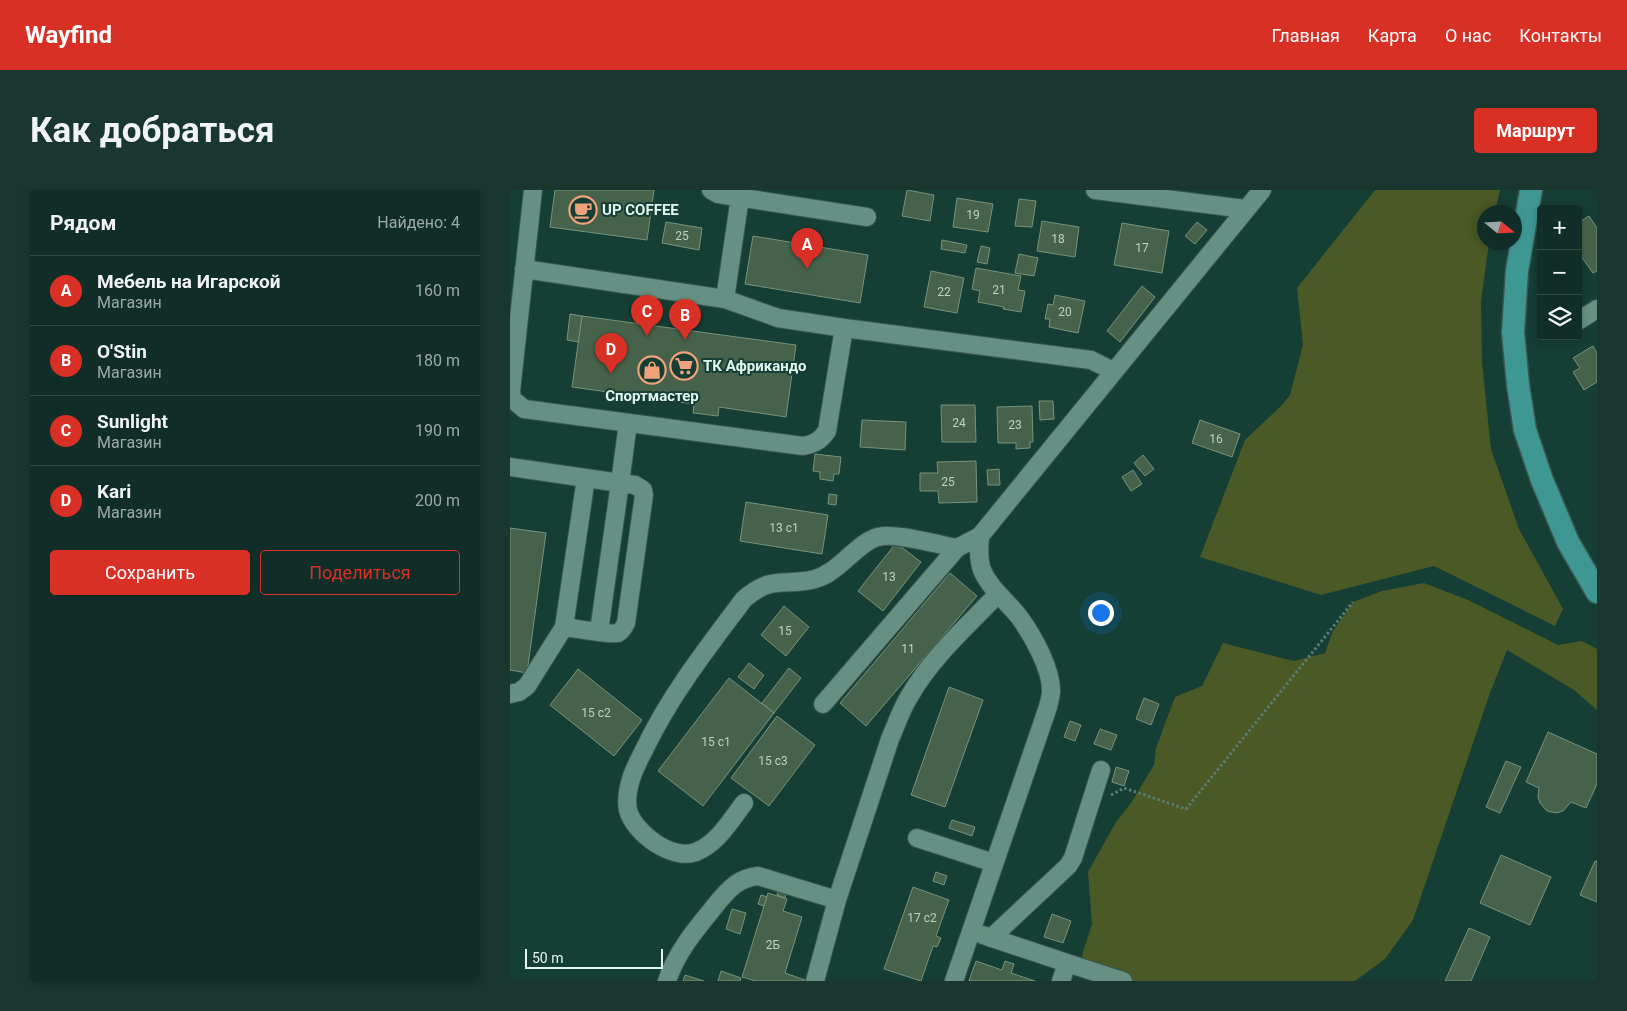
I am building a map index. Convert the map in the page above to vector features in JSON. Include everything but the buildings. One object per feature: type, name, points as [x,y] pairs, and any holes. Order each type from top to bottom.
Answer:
[{"type":"main road","points":[[1531,190],[1517,271],[1512,332],[1525,430],[1542,480],[1565,533],[1597,592]]},
{"type":"street","points":[[533,190],[524,269],[516,288],[515,348],[511,391],[512,399],[524,409],[803,446],[813,444],[821,440],[827,431],[844,328]]},
{"type":"street","points":[[711,190],[718,194],[867,216]]},
{"type":"street","points":[[1095,190],[1245,210]]},
{"type":"street","points":[[823,704],[957,548],[980,536],[1262,190]]},
{"type":"street","points":[[725,299],[740,197]]},
{"type":"street","points":[[524,269],[725,299],[778,318],[1092,360],[1113,371]]},
{"type":"street","points":[[1582,318],[1597,309]]},
{"type":"street","points":[[599,631],[628,423]]},
{"type":"street","points":[[510,467],[620,483],[640,487],[643,490],[644,495],[626,623],[623,629],[619,632],[564,627]]},
{"type":"street","points":[[510,694],[519,692],[527,686],[564,627],[586,478]]},
{"type":"street","points":[[744,803],[708,846],[696,852],[686,854],[675,853],[661,847],[645,835],[633,821],[628,809],[628,792],[631,777],[658,721],[685,677],[744,599],[756,588],[767,584],[814,579],[827,574],[865,544],[877,537],[890,536],[957,548]]},
{"type":"street","points":[[954,981],[1048,707],[1051,691],[1048,669],[1041,655],[1020,618],[998,594],[982,568],[979,553],[980,536]]},
{"type":"street","points":[[815,981],[837,900],[890,739],[909,696],[946,648],[998,594]]},
{"type":"street","points":[[991,938],[1068,866],[1073,858],[1101,770]]},
{"type":"street","points":[[917,838],[994,863]]},
{"type":"street","points":[[667,981],[677,956],[688,939],[725,894],[736,884],[747,878],[758,876],[837,900]]},
{"type":"street","points":[[971,931],[1124,981]]},
{"type":"street","points":[[1061,981],[1067,963]]},
{"type":"path","points":[[1106,797],[1124,788],[1186,809],[1353,602]]},
{"type":"green space","points":[[1375,190],[1500,190],[1497,205],[1477,205],[1477,250],[1488,250],[1481,301],[1482,362],[1491,449],[1519,529],[1563,609],[1555,626],[1434,566],[1321,595],[1200,557],[1245,440],[1290,395],[1303,345],[1297,288]]},
{"type":"green space","points":[[1424,583],[1468,600],[1558,645],[1582,641],[1597,649],[1597,710],[1574,690],[1507,650],[1490,693],[1413,920],[1385,959],[1355,981],[1113,981],[1089,972],[1082,955],[1092,924],[1088,872],[1116,822],[1131,803],[1154,765],[1156,748],[1175,697],[1202,686],[1223,643],[1294,661],[1325,653],[1333,631],[1353,602],[1382,591]]},
{"type":"place","name":"UP COFFEE","points":[[583,210]]},
{"type":"place","name":"Мебель на Игарской","points":[[807,269]]},
{"type":"place","name":"Sunlight","points":[[647,336]]},
{"type":"place","name":"O'Stin","points":[[685,340]]},
{"type":"place","name":"ТК Африкандо","points":[[684,366]]},
{"type":"place","name":"Спортмастер","points":[[652,370]]},
{"type":"place","name":"Kari","points":[[611,374]]}]
